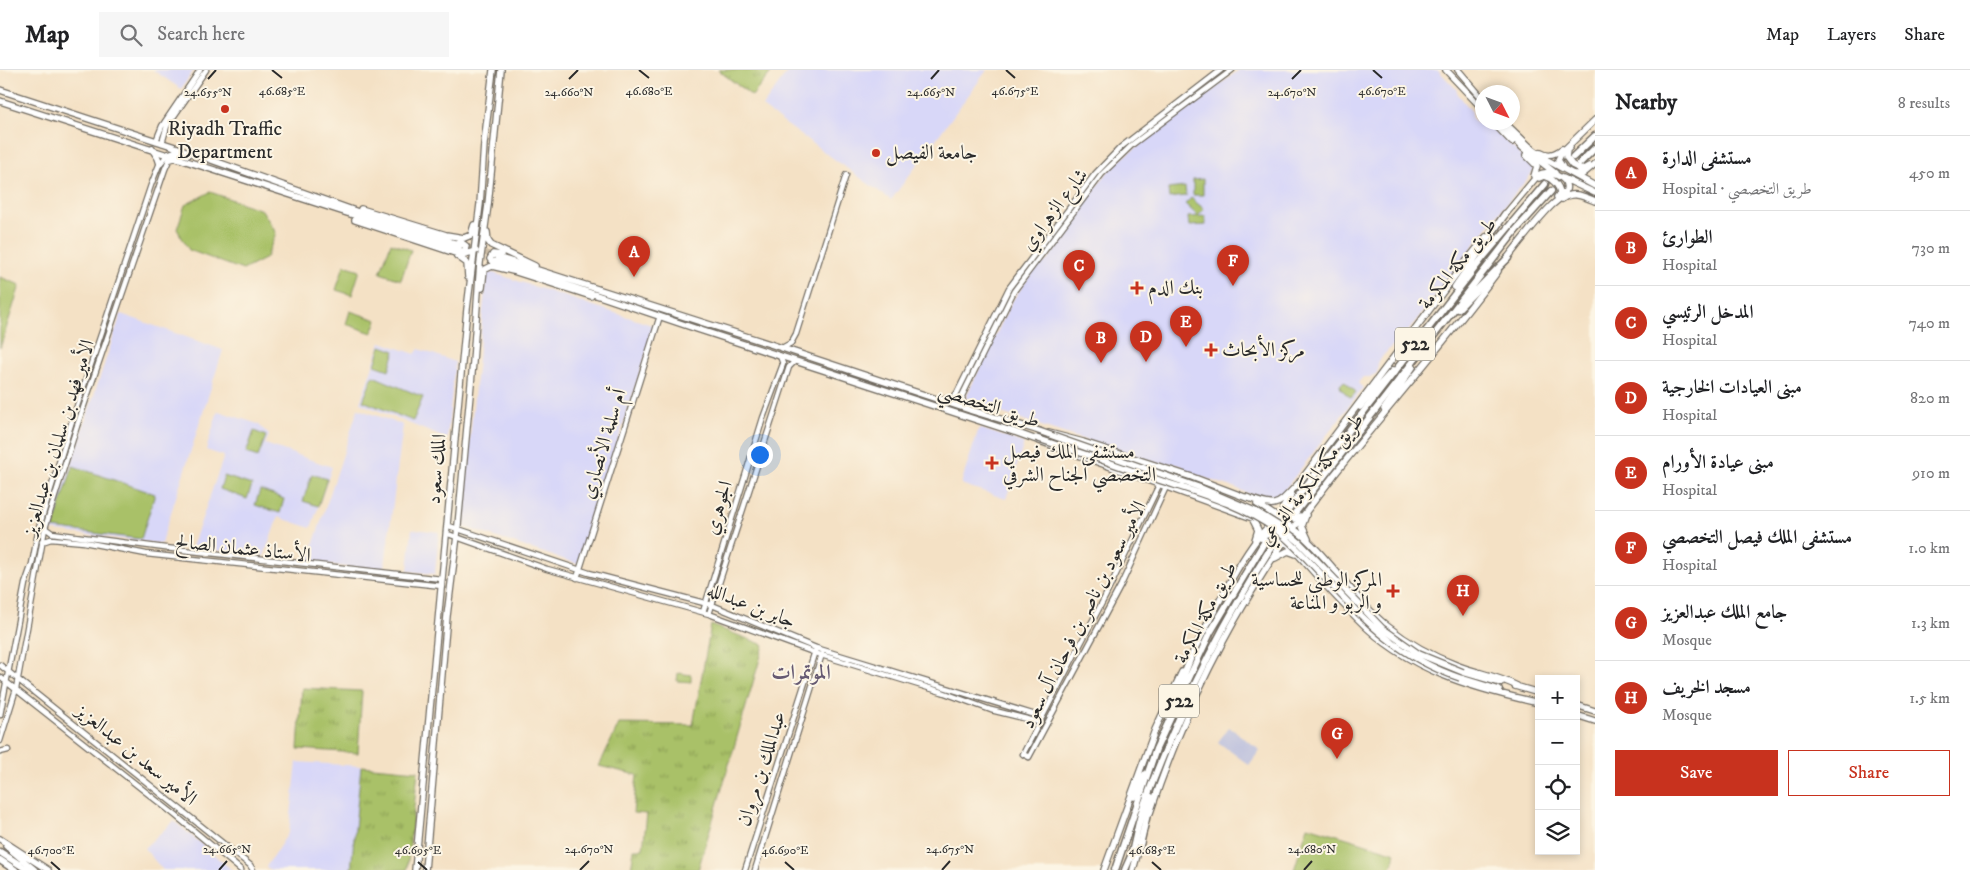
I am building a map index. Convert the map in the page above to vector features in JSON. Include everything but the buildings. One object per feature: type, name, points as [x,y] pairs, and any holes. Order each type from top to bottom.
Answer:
[{"type":"highway","points":[[1573,157],[1595,136]]},
{"type":"highway","points":[[1580,163],[1595,148]]},
{"type":"highway","name":"طريق مكة المكرمة","points":[[1289,508],[1434,319],[1530,199],[1545,184]]},
{"type":"highway","name":"طريق مكة المكرمة","points":[[1295,513],[1516,230],[1551,191]]},
{"type":"highway","points":[[1434,319],[1469,264],[1506,214]]},
{"type":"highway","points":[[1435,334],[1508,258]]},
{"type":"highway","name":"طريق مكة المكرمة","points":[[1115,870],[1156,749],[1210,633],[1265,541]]},
{"type":"highway","name":"طريق مكة المكرمة","points":[[1126,870],[1138,824],[1161,760],[1217,639],[1272,546]]},
{"type":"highway","points":[[1156,749],[1191,657]]},
{"type":"highway","points":[[1140,845],[1161,760]]},
{"type":"highway","points":[[0,852],[28,870]]},
{"type":"highway","points":[[0,860],[15,870]]},
{"type":"main road","name":"الملك سعود","points":[[426,870],[447,616],[457,536],[476,310],[478,255],[475,240],[493,70]]},
{"type":"main road","name":"الملك سعود","points":[[415,870],[468,309],[488,205],[501,70]]},
{"type":"main road","points":[[1446,70],[1475,101]]},
{"type":"main road","points":[[1458,70],[1475,89]]},
{"type":"main road","points":[[0,90],[229,166],[318,201],[367,220],[460,247],[397,225],[318,201],[178,158],[0,102]]},
{"type":"main road","points":[[1595,120],[1558,157],[1559,163],[1568,172],[1584,174],[1595,164]]},
{"type":"main road","points":[[1500,130],[1537,166],[1534,176],[1506,214]]},
{"type":"main road","points":[[1507,130],[1522,147],[1562,178]]},
{"type":"main road","points":[[1512,130],[1530,147],[1568,172],[1595,186]]},
{"type":"main road","points":[[1517,130],[1528,142],[1546,155],[1557,153],[1580,134]]},
{"type":"main road","points":[[1580,134],[1567,150],[1568,160],[1578,169],[1582,170],[1595,164]]},
{"type":"main road","points":[[152,149],[158,158],[159,164]]},
{"type":"main road","points":[[168,154],[178,152],[218,165],[229,166]]},
{"type":"main road","points":[[1595,164],[1595,172]]},
{"type":"main road","points":[[1506,214],[1538,175],[1543,172],[1562,178],[1595,193]]},
{"type":"main road","points":[[1506,214],[1540,177],[1544,176],[1553,180],[1560,189],[1560,193],[1550,207]]},
{"type":"main road","name":"طريق مكة المكرمة الفرعي","points":[[1133,870],[1168,763],[1216,656],[1270,562],[1352,450],[1450,333],[1508,258],[1566,190],[1566,183],[1562,178]]},
{"type":"main road","points":[[1550,207],[1572,194],[1595,201]]},
{"type":"main road","points":[[318,201],[329,199],[469,242],[478,255],[491,264],[660,319],[697,329]]},
{"type":"main road","points":[[318,201],[344,216],[461,255],[478,255],[495,251],[534,266]]},
{"type":"main road","points":[[446,235],[464,238],[471,235],[480,204]]},
{"type":"main road","points":[[488,205],[488,242],[496,249],[534,266]]},
{"type":"main road","name":"طريق مكة المكرمة الفرعي","points":[[1246,497],[1268,505],[1275,505],[1282,501],[1299,483],[1460,269],[1506,214]]},
{"type":"main road","points":[[442,249],[461,252],[465,250],[466,246],[463,243],[446,235]]},
{"type":"main road","points":[[442,249],[462,258],[467,263],[466,301],[468,309]]},
{"type":"main road","points":[[513,271],[494,264],[490,259],[491,256],[498,254],[628,297],[638,303]]},
{"type":"main road","name":"طريق التخصصي","points":[[1535,692],[1517,686],[1462,675],[1419,654],[1382,628],[1299,542],[1281,527],[1257,512],[1209,491],[1036,430],[497,259],[697,329],[1099,458],[1217,500],[1253,515],[1276,530],[1299,550],[1364,620],[1383,636],[1419,660],[1535,702]]},
{"type":"main road","points":[[476,310],[484,270],[492,266],[513,271]]},
{"type":"main road","points":[[1352,450],[1389,401],[1435,334]]},
{"type":"main road","points":[[1330,441],[1411,349]]},
{"type":"main road","points":[[1036,430],[1083,442],[1246,497],[1293,529],[1311,545],[1368,608],[1387,626],[1406,640],[1428,653],[1457,666],[1517,686]]},
{"type":"main road","points":[[1012,431],[1252,517],[1285,541],[1358,620],[1383,642],[1423,667],[1459,682],[1535,702]]},
{"type":"main road","points":[[1299,483],[1283,508],[1286,516],[1294,519],[1298,518],[1316,498]]},
{"type":"main road","points":[[1246,497],[1259,510],[1258,514],[1252,517]]},
{"type":"main road","points":[[1311,545],[1302,526],[1316,498]]},
{"type":"main road","points":[[1250,550],[1258,530],[1252,517]]},
{"type":"main road","points":[[1250,550],[1267,527],[1280,523],[1293,529]]},
{"type":"main road","points":[[1250,550],[1263,536],[1271,534],[1279,542],[1270,562]]},
{"type":"main road","name":"طريق مكة المكرمة الفرعي","points":[[1104,870],[1155,730],[1220,600],[1250,550]]},
{"type":"main road","points":[[1270,562],[1288,551],[1302,558]]},
{"type":"main road","points":[[1171,738],[1216,656]]},
{"type":"main road","points":[[1580,706],[1595,711]]},
{"type":"main road","points":[[1580,716],[1595,721]]},
{"type":"main road","points":[[1123,822],[1156,749]]},
{"type":"main road","points":[[0,840],[35,870]]},
{"type":"main road","points":[[0,840],[48,870]]},
{"type":"street","points":[[159,142],[162,126],[200,70]]},
{"type":"street","points":[[159,142],[167,126],[206,70]]},
{"type":"street","points":[[939,399],[952,399],[966,380],[1009,288],[1095,174],[1121,147],[1222,70]]},
{"type":"street","name":"شارع الزهراوي","points":[[970,410],[962,400],[966,380],[1014,291],[1102,174],[1133,144],[1232,70]]},
{"type":"street","name":"الأمير فهد بن سلمان بن عبدالعزيز","points":[[0,715],[25,584],[32,564],[39,527],[71,424],[159,164],[168,154]]},
{"type":"street","points":[[159,164],[165,169],[169,160],[178,158]]},
{"type":"street","name":"الأمير فهد بن سلمان بن عبدالعزيز","points":[[0,741],[18,680],[45,528],[77,426],[165,169]]},
{"type":"street","points":[[782,348],[791,343],[796,334],[846,175]]},
{"type":"street","name":"أم سلمة الأنصاري","points":[[577,578],[660,319]]},
{"type":"street","name":"الجوهري","points":[[703,612],[763,418],[783,364],[780,356]]},
{"type":"street","name":"الجوهري","points":[[709,614],[789,368],[795,361]]},
{"type":"street","points":[[71,424],[77,426]]},
{"type":"street","name":"الأمير سعود بن ناصر بن فرحان آل سعود","points":[[1163,486],[1121,584],[1029,757],[1023,754],[1039,722],[1163,486]]},
{"type":"street","name":"جابر بن عبدالله","points":[[449,526],[580,570],[712,605],[816,650]]},
{"type":"street","name":"الأستاذ عثمان الصالح","points":[[45,528],[52,533],[165,548],[442,579]]},
{"type":"street","points":[[51,539],[52,533]]},
{"type":"street","name":"جابر بن عبدالله","points":[[448,534],[547,569],[703,612],[991,710],[1039,722]]},
{"type":"street","name":"الأستاذ عثمان الصالح","points":[[42,542],[51,539],[84,542],[146,554],[442,586]]},
{"type":"street","name":"عبدالملك بن مروان","points":[[745,870],[816,650]]},
{"type":"street","name":"جابر بن عبدالله","points":[[822,652],[1042,717]]},
{"type":"street","name":"عبدالملك بن مروان","points":[[755,870],[822,652]]},
{"type":"street","name":"الأمير سعد بن عبدالعزيز","points":[[0,665],[250,865],[253,870]]},
{"type":"street","name":"الأمير سعد بن عبدالعزيز","points":[[0,677],[242,870]]},
{"type":"street","points":[[0,752],[8,750]]},
{"type":"street","points":[[757,831],[766,833]]},
{"type":"shaded area","points":[[153,70],[194,70],[181,89]]},
{"type":"shaded area","name":"جامعة الفيصل","points":[[789,70],[987,70],[891,200],[762,107]]},
{"type":"shaded area","points":[[1239,70],[1438,70],[1456,89],[1472,112],[1471,117],[1475,121],[1475,130],[1494,130],[1532,165],[1534,171],[1493,220],[1399,343],[1393,345],[1378,361],[1377,373],[1370,377],[1363,377],[1358,383],[1363,388],[1279,497],[1268,503],[1236,488],[1185,472],[1182,466],[1169,463],[1168,467],[971,403],[966,397],[1011,303],[1035,268],[1048,260],[1089,197],[1112,166]]},
{"type":"shaded area","points":[[487,271],[655,326],[578,564],[461,526]]},
{"type":"shaded area","points":[[121,314],[223,350],[161,544],[49,530]]},
{"type":"shaded area","points":[[381,342],[415,354],[419,349],[455,362],[447,439],[360,403]]},
{"type":"shaded area","points":[[358,409],[403,425],[384,573],[308,561]]},
{"type":"shaded area","points":[[218,411],[258,424],[269,435],[265,444],[332,467],[311,528],[278,517],[264,556],[192,547],[224,456],[206,450]]},
{"type":"shaded area","name":"مستشفى الملك فيصل التخصصي الجناح الشرقي","points":[[979,428],[1024,443],[1006,499],[961,484]]},
{"type":"shaded area","points":[[412,529],[439,532],[435,574],[408,571]]},
{"type":"shaded area","points":[[1229,727],[1260,750],[1249,765],[1218,742]]},
{"type":"shaded area","points":[[297,762],[361,766],[351,870],[271,870],[266,867],[289,832]]},
{"type":"shaded area","points":[[174,821],[232,870],[163,870],[144,848]]},
{"type":"green space","points":[[718,70],[773,70],[752,96]]},
{"type":"green space","points":[[1203,179],[1203,195],[1193,195],[1193,180]]},
{"type":"green space","points":[[1185,187],[1186,196],[1169,198],[1168,189]]},
{"type":"green space","points":[[210,192],[262,210],[276,233],[266,258],[243,270],[189,250],[177,229],[185,205]]},
{"type":"green space","points":[[1191,198],[1204,209],[1198,216],[1185,204]]},
{"type":"green space","points":[[1205,216],[1206,225],[1189,226],[1188,217]]},
{"type":"green space","points":[[391,243],[411,250],[401,280],[380,273]]},
{"type":"green space","points":[[344,265],[360,270],[352,295],[336,290]]},
{"type":"green space","points":[[0,277],[20,285],[0,348]]},
{"type":"green space","points":[[350,311],[377,320],[372,333],[346,324]]},
{"type":"green space","points":[[381,346],[395,351],[389,370],[375,365]]},
{"type":"green space","points":[[373,376],[423,397],[413,421],[363,401]]},
{"type":"green space","points":[[1344,381],[1356,392],[1351,398],[1341,389],[1340,385]]},
{"type":"green space","points":[[254,431],[266,436],[258,457],[246,453]]},
{"type":"green space","points":[[73,466],[155,494],[141,539],[53,528]]},
{"type":"green space","points":[[312,474],[327,479],[318,506],[303,501]]},
{"type":"green space","points":[[224,476],[252,485],[247,499],[220,489]]},
{"type":"green space","points":[[260,490],[284,499],[280,513],[255,505]]},
{"type":"green space","points":[[711,625],[764,645],[698,870],[631,870],[634,849],[643,849],[647,814],[633,813],[637,775],[599,766],[619,724],[693,725]]},
{"type":"green space","points":[[678,673],[691,675],[691,682],[677,681]]},
{"type":"green space","points":[[302,688],[362,691],[358,753],[298,749]]},
{"type":"green space","points":[[361,766],[418,771],[407,870],[351,870]]},
{"type":"green space","points":[[1308,826],[1396,853],[1390,870],[1294,870]]},
{"type":"tunnel","points":[[1545,184],[1572,158]]},
{"type":"tunnel","points":[[1554,188],[1579,164]]},
{"type":"tunnel","points":[[461,245],[495,256]]},
{"type":"place","name":"Riyadh Traffic Department","points":[[225,109]]},
{"type":"place","name":"جامعة الفيصل","points":[[876,153]]},
{"type":"place","name":"مستشفى الدارة","points":[[634,277]]},
{"type":"place","name":"مستشفى الملك فيصل التخصصي","points":[[1233,286]]},
{"type":"place","name":"بنك الدم","points":[[1137,288]]},
{"type":"place","name":"المدخل الرئيسي","points":[[1079,291]]},
{"type":"place","name":"مبنى عيادة الأورام","points":[[1186,347]]},
{"type":"place","name":"مركز الأبحاث","points":[[1211,350]]},
{"type":"place","name":"مبنى العيادات الخارجية","points":[[1146,362]]},
{"type":"place","name":"الطوارئ","points":[[1101,363]]},
{"type":"place","name":"مستشفى الملك فيصل التخصصي الجناح الشرقي","points":[[992,463]]},
{"type":"place","name":"المركز الوطني للحساسية و الربو و المناعة","points":[[1393,591]]},
{"type":"place","name":"مسجد الخريف","points":[[1463,616]]},
{"type":"place","name":"جامع الملك عبدالعزيز","points":[[1337,759]]},
{"type":"district","name":"الموتمرات","points":[[801,673]]}]
